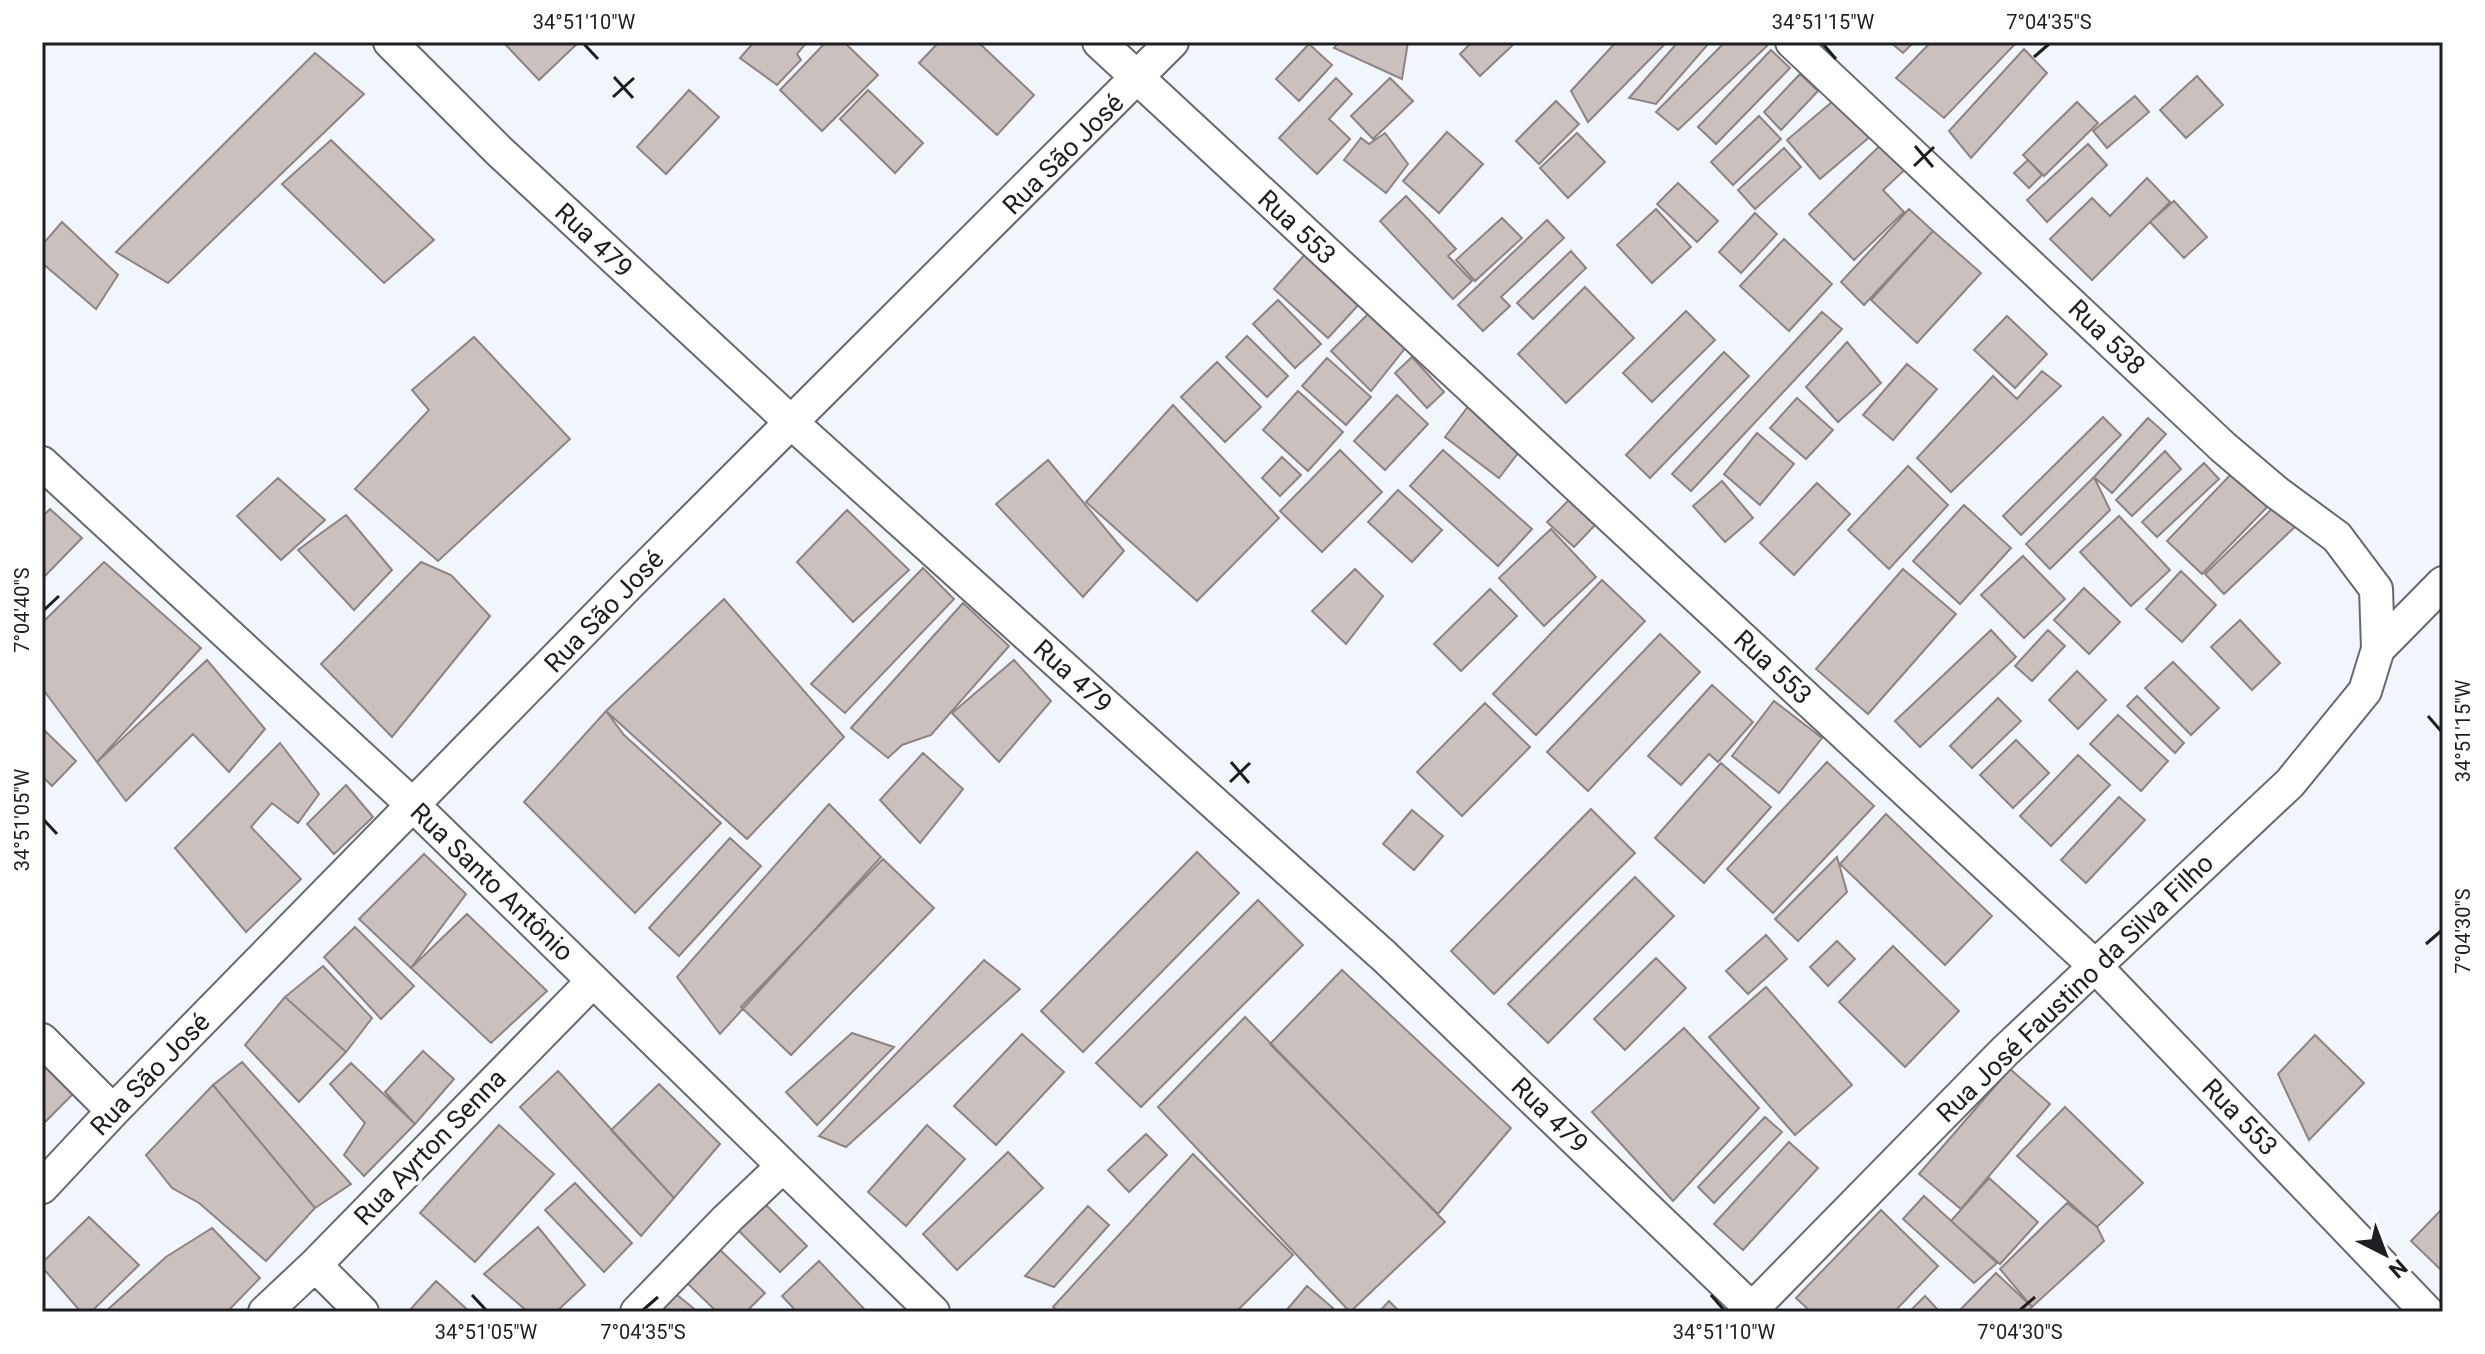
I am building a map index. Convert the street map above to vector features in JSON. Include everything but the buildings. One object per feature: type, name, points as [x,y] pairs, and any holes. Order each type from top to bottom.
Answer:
[{"type":"street","name":"Rua 479","points":[[390,42],[499,151],[792,423],[1385,957],[1752,1311]]},
{"type":"street","name":"Rua 553","points":[[1099,42],[2095,966],[2427,1312]]},
{"type":"street","name":"Rua São José","points":[[42,1187],[629,584],[1172,42]]},
{"type":"street","name":"Rua 538","points":[[1792,42],[2223,447],[2276,492],[2337,537],[2376,589],[2378,649]]},
{"type":"street","name":"Rua Santo Antônio","points":[[42,463],[414,806],[933,1312]]},
{"type":"street","points":[[2378,649],[2443,583]]},
{"type":"street","name":"Rua José Faustino da Silva Filho","points":[[1752,1311],[2005,1051],[2290,783],[2365,691],[2378,649]]},
{"type":"street","name":"Rua Ayrton Senna","points":[[265,1312],[315,1265],[593,981]]},
{"type":"street","points":[[42,1040],[113,1111]]},
{"type":"street","points":[[637,1312],[783,1166]]},
{"type":"street","points":[[315,1265],[362,1312]]}]
